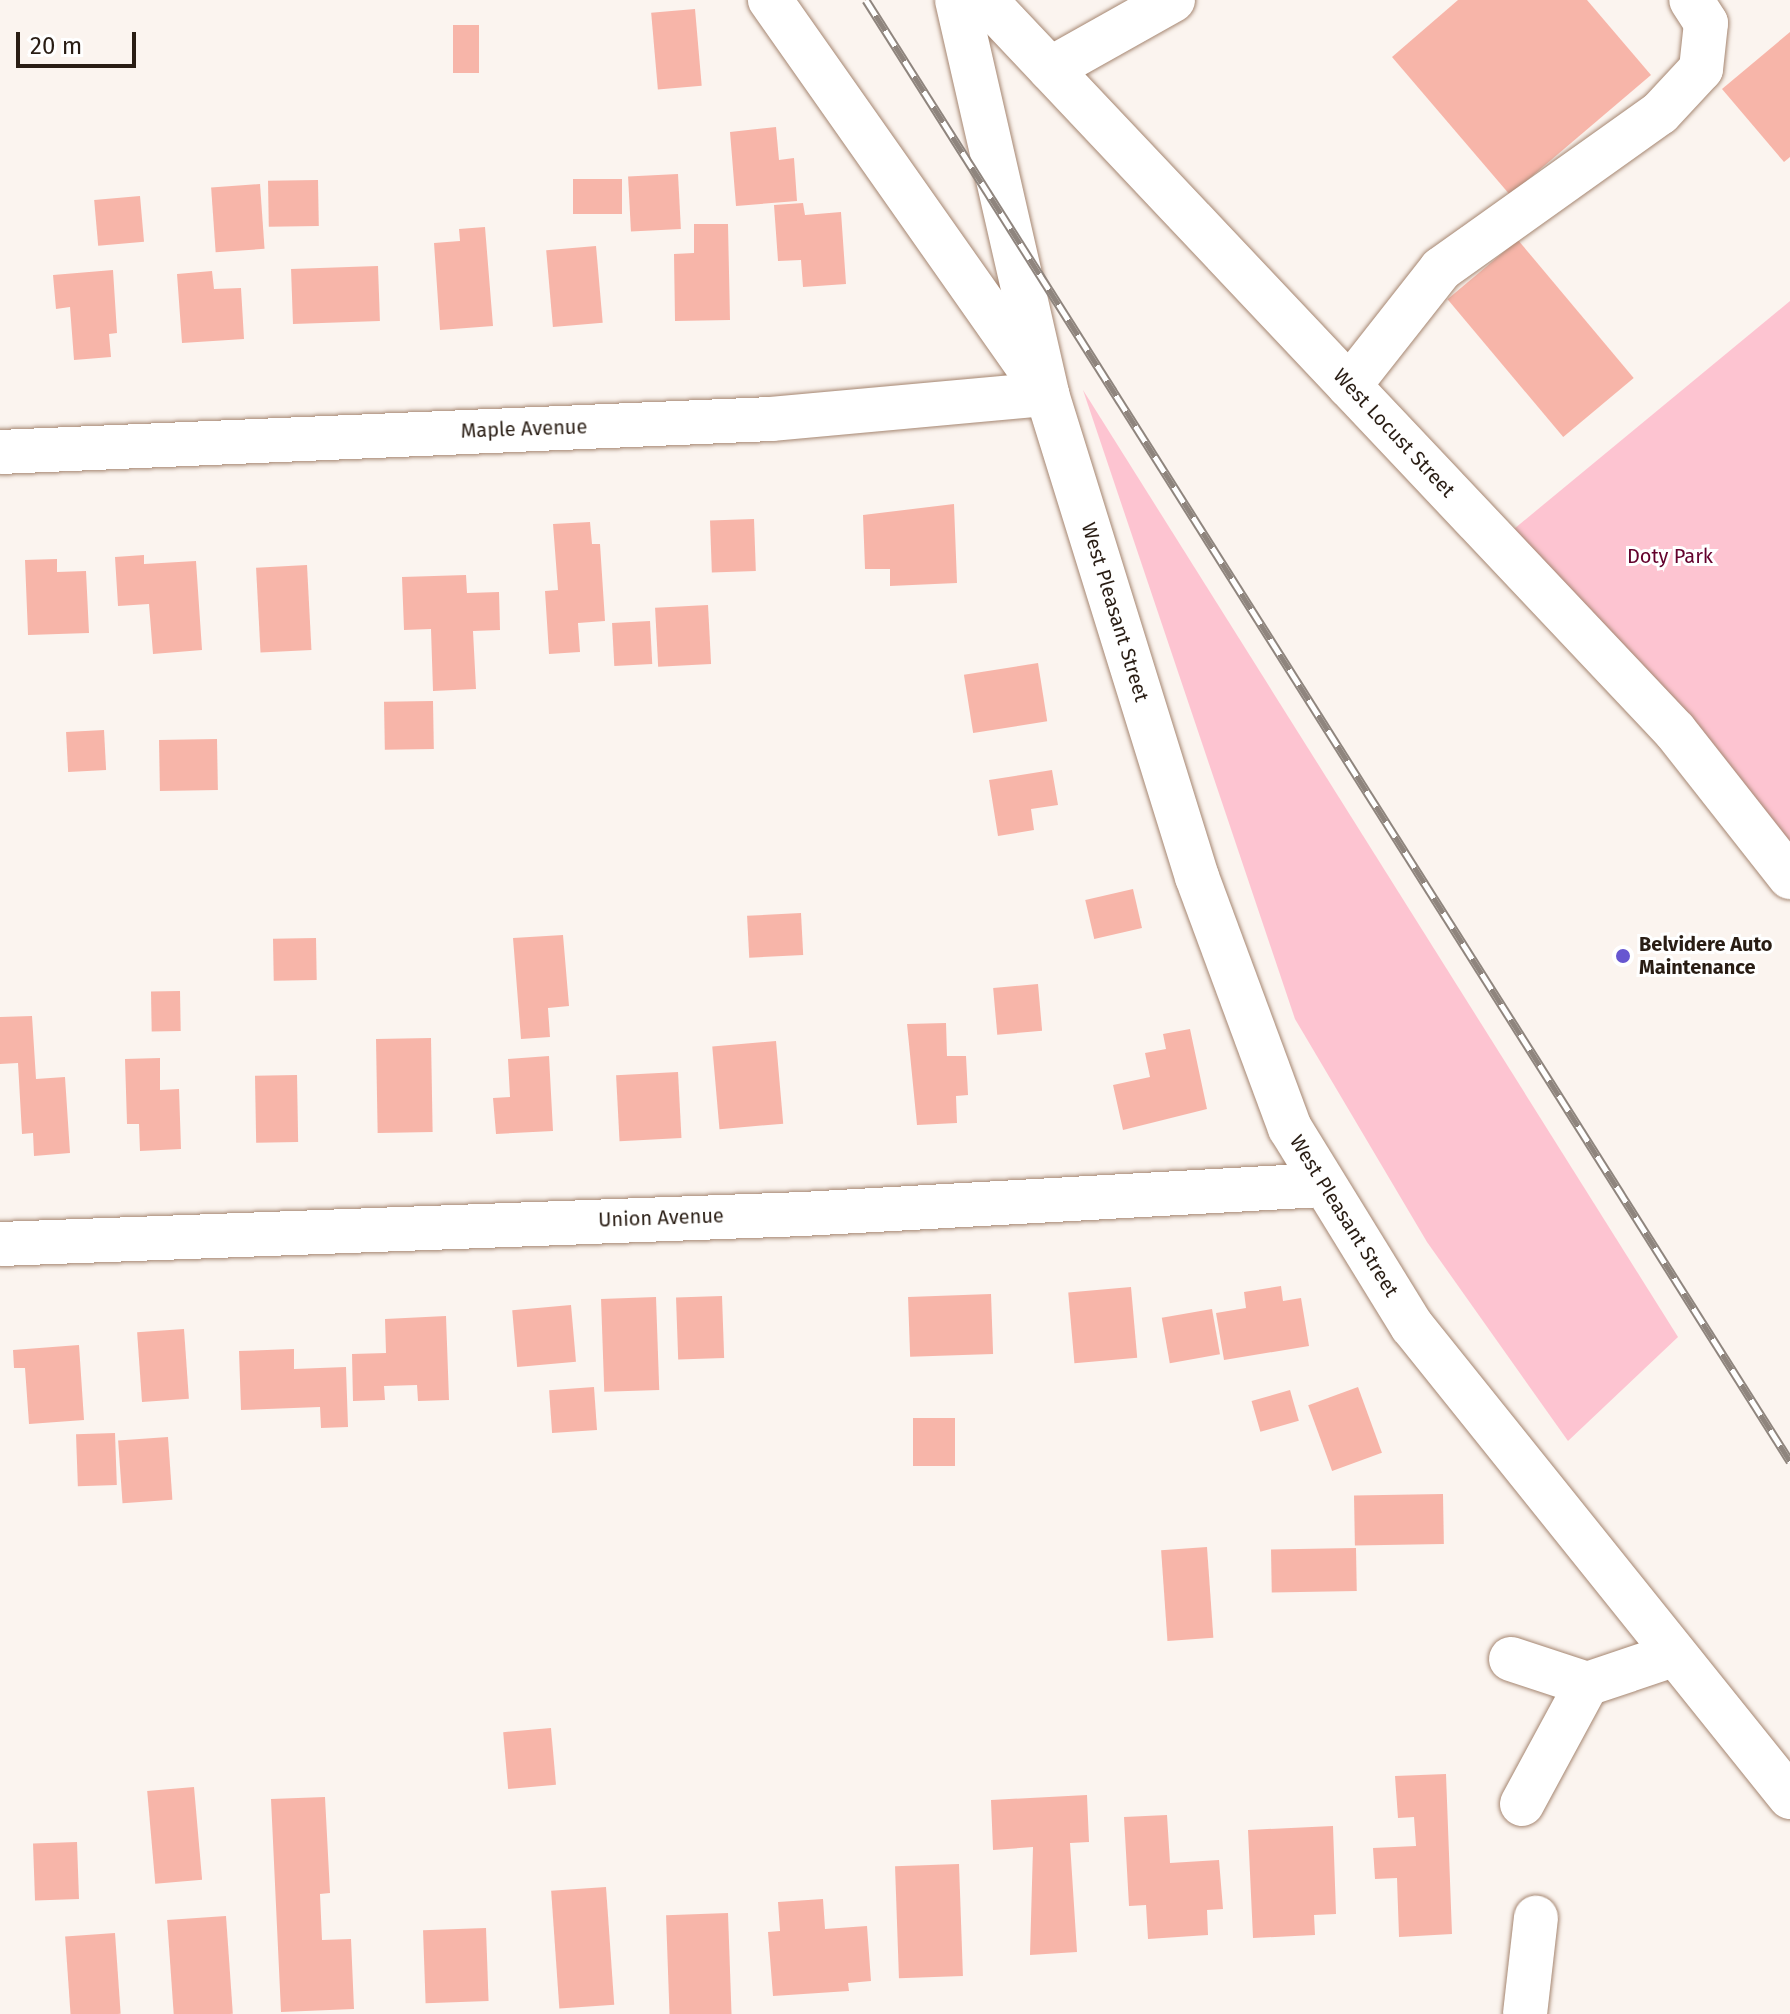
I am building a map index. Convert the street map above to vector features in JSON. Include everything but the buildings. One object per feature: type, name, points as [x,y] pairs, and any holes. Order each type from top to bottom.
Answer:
[{"type":"street","name":"West Pleasant Street","points":[[770,0],[1047,394]]},
{"type":"street","name":"West Pleasant Street","points":[[957,0],[1047,394],[1197,877],[1290,1128],[1321,1185],[1412,1326],[1790,1797]]},
{"type":"street","name":"West Locust Street","points":[[985,0],[1675,731],[1790,877]]},
{"type":"street","points":[[1050,69],[1173,0]]},
{"type":"street","points":[[1349,386],[1441,269],[1660,113],[1701,69],[1706,23],[1691,0]]},
{"type":"street","name":"Maple Avenue","points":[[0,452],[771,419],[1047,394]]},
{"type":"street","name":"Union Avenue","points":[[0,1244],[803,1214],[1321,1185]]},
{"type":"street","points":[[1511,1659],[1587,1684],[1673,1655]]},
{"type":"street","points":[[1522,1804],[1587,1684]]},
{"type":"street","points":[[1525,2014],[1536,1918]]},
{"type":"green space","name":"Doty Park","points":[[1790,301],[1790,855],[1497,543]]},
{"type":"green space","points":[[1083,390],[1678,1337],[1568,1441],[1427,1242],[1295,1019]]},
{"type":"railway","points":[[866,0],[1790,1461]]},
{"type":"place","name":"Belvidere Auto Maintenance","points":[[1623,956]]}]
